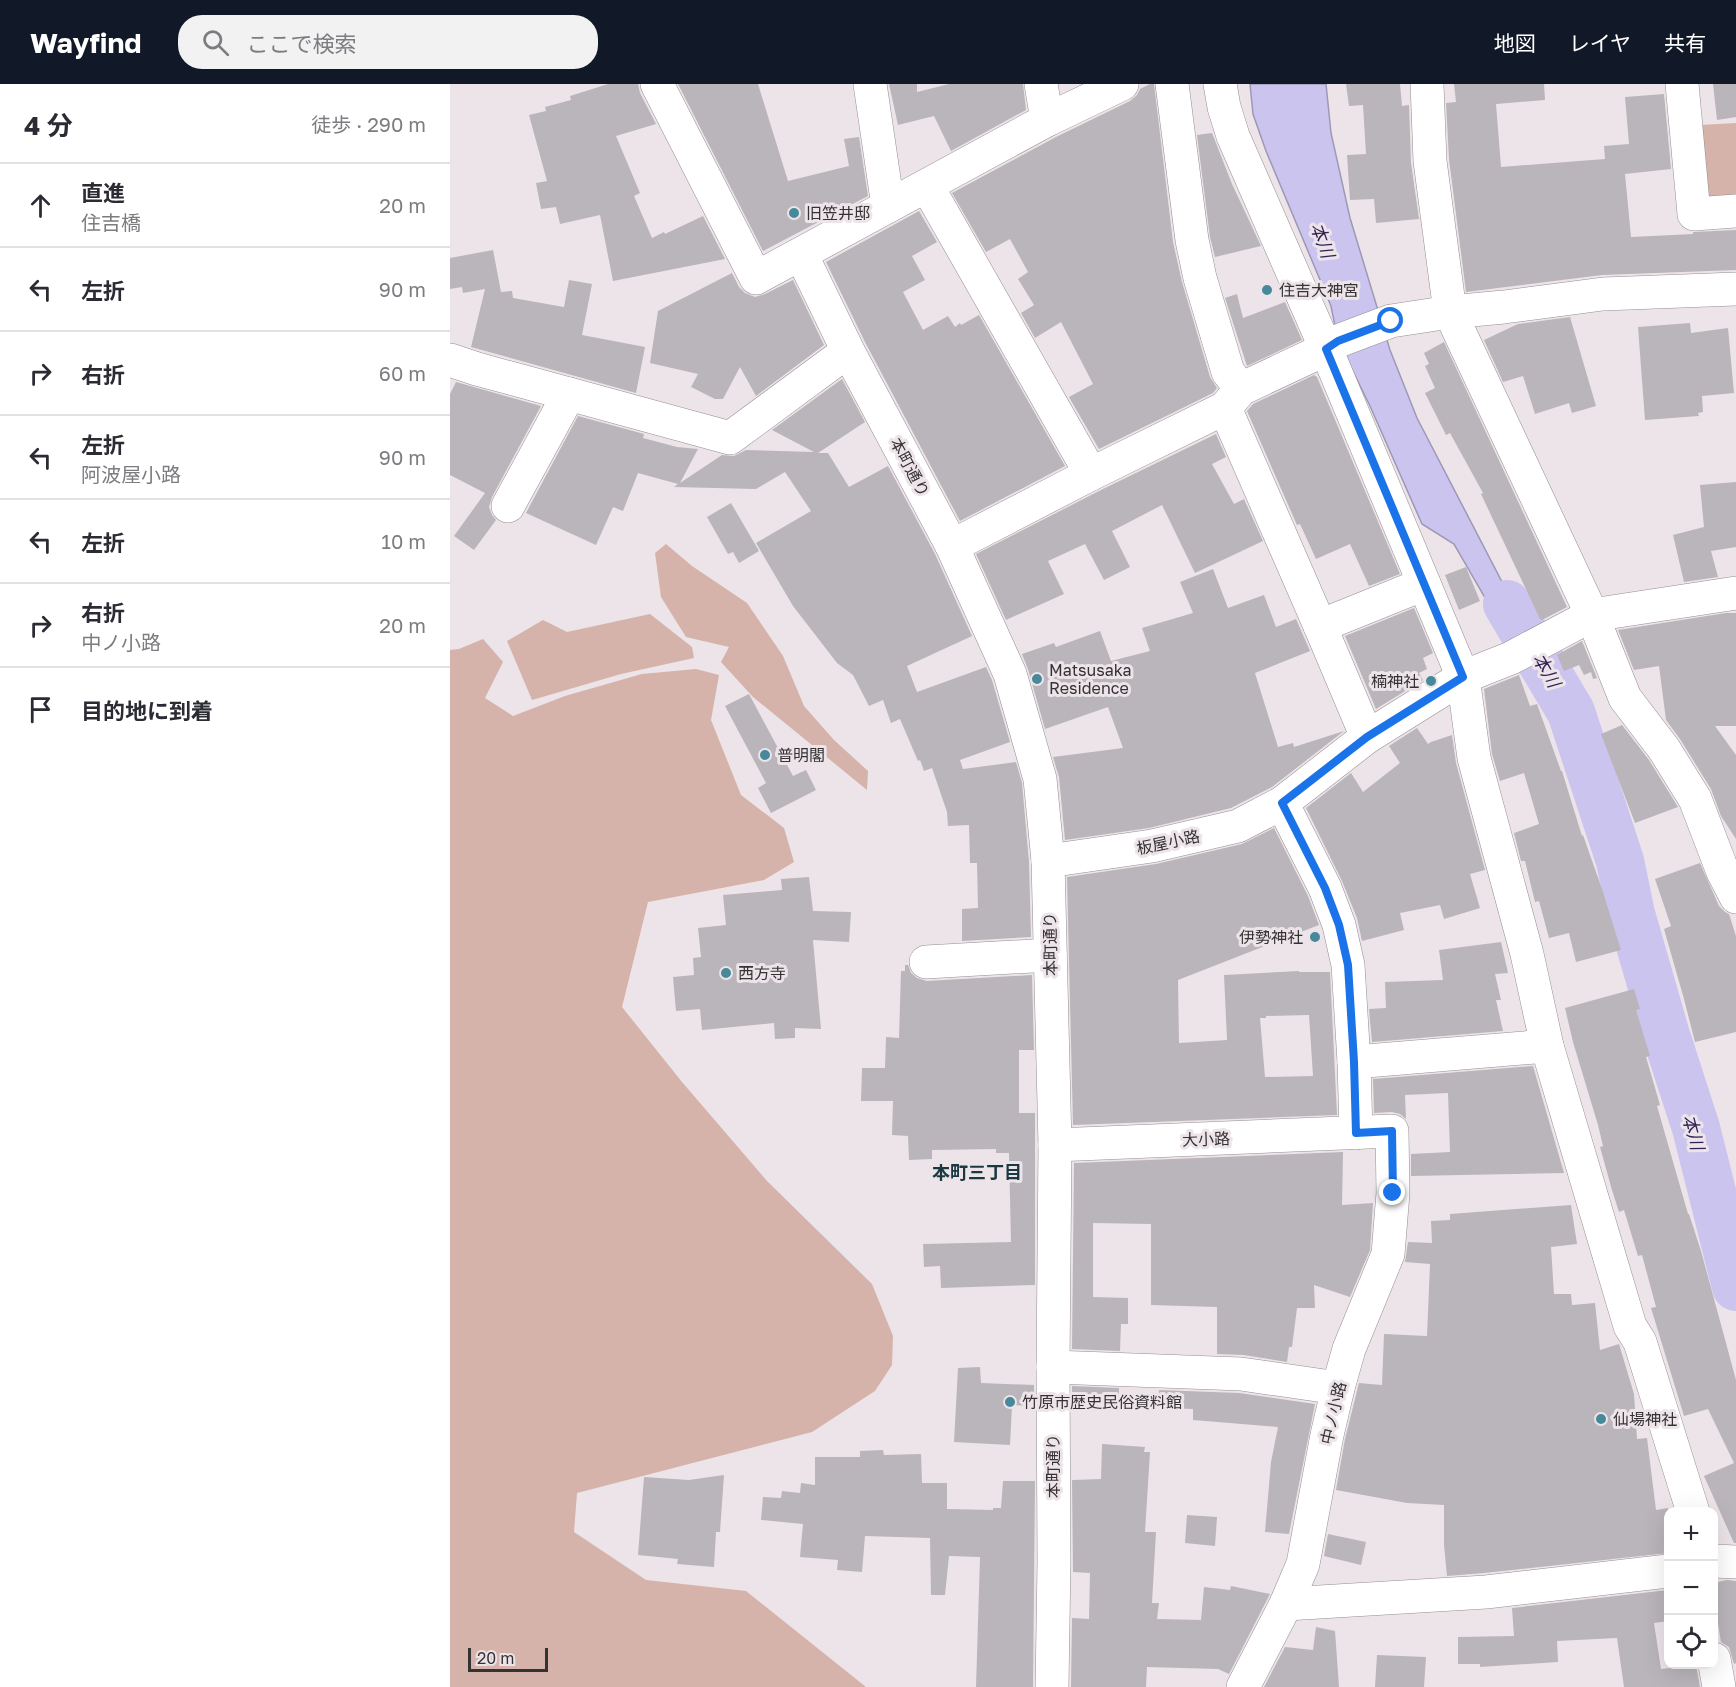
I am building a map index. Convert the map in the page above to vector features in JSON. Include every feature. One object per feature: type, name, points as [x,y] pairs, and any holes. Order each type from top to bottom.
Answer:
[{"type":"street","points":[[657,84],[756,278],[1047,120],[1122,84]]},
{"type":"street","points":[[870,84],[888,206]]},
{"type":"street","points":[[1041,84],[1047,120]]},
{"type":"street","points":[[1172,84],[1189,217],[1200,278],[1228,372],[1233,399],[1320,626],[1367,737]]},
{"type":"street","points":[[1220,84],[1233,136],[1332,345],[1424,584],[1463,677],[1474,758],[1527,954],[1547,1046],[1630,1326],[1640,1342],[1691,1507]]},
{"type":"street","points":[[1426,84],[1430,161],[1450,312],[1592,615],[1625,698],[1664,749],[1695,799],[1723,872],[1736,897]]},
{"type":"street","points":[[1682,84],[1694,214],[1736,212]]},
{"type":"street","points":[[927,186],[1091,474]]},
{"type":"street","name":"本町通り","points":[[801,254],[848,351],[952,546],[1010,674],[1040,780],[1048,861],[1055,1145],[1052,1687]]},
{"type":"street","points":[[952,546],[1332,345],[1391,321],[1603,294],[1736,289]]},
{"type":"street","points":[[450,360],[730,438],[848,351]]},
{"type":"street","points":[[508,506],[569,394]]},
{"type":"street","points":[[1320,626],[1424,584]]},
{"type":"street","points":[[1592,615],[1736,593]]},
{"type":"street","name":"板屋小路","points":[[1048,861],[1152,846],[1238,826],[1282,803],[1367,737],[1463,677],[1511,658],[1592,615]]},
{"type":"street","points":[[1282,803],[1325,888],[1339,925],[1348,965],[1356,1133]]},
{"type":"street","points":[[926,962],[1050,955]]},
{"type":"street","points":[[1354,1062],[1547,1046]]},
{"type":"street","name":"大小路","points":[[1055,1145],[1392,1131]]},
{"type":"street","name":"中ノ小路","points":[[1244,1687],[1286,1605],[1303,1564],[1338,1388],[1349,1349],[1388,1254],[1393,1193],[1392,1131]]},
{"type":"street","points":[[1053,1367],[1241,1374],[1338,1388]]},
{"type":"street","points":[[1718,1562],[1736,1562]]},
{"type":"street","points":[[1286,1605],[1486,1592],[1664,1571]]},
{"type":"street","points":[[1715,1669],[1719,1687]]},
{"type":"shaded area","points":[[1736,123],[1736,204],[1705,207],[1700,125]]},
{"type":"shaded area","points":[[666,544],[692,566],[747,603],[783,656],[804,706],[834,740],[868,771],[867,790],[753,697],[721,662],[729,647],[686,637],[661,597],[655,553]]},
{"type":"shaded area","points":[[650,614],[692,647],[694,658],[621,674],[532,700],[507,641],[543,620],[567,632]]},
{"type":"shaded area","points":[[483,639],[503,662],[485,698],[513,716],[565,696],[642,674],[696,669],[719,675],[711,720],[741,795],[784,828],[794,862],[764,880],[648,902],[622,1007],[682,1082],[767,1181],[872,1284],[893,1336],[892,1365],[875,1391],[812,1432],[577,1493],[574,1532],[646,1580],[746,1591],[866,1687],[450,1687],[450,650],[459,649]]},
{"type":"water","points":[[1250,84],[1326,84],[1331,133],[1350,218],[1390,350],[1417,418],[1528,632],[1510,641],[1454,544],[1422,524],[1370,406],[1338,341],[1331,306],[1266,151],[1253,114]]},
{"type":"building","points":[[608,84],[638,84],[640,93],[656,124],[616,136],[640,193],[634,196],[652,238],[703,216],[725,259],[613,281],[600,215],[560,224],[556,207],[541,209],[536,183],[547,181],[529,115],[546,111],[545,107],[571,100],[570,96]]},
{"type":"building","points":[[678,84],[758,84],[788,181],[849,166],[844,139],[859,137],[868,196],[763,251]]},
{"type":"building","points":[[889,84],[917,84],[917,92],[949,84],[1023,84],[1026,110],[951,151],[934,116],[898,125]]},
{"type":"building","points":[[1154,84],[1173,242],[1182,282],[1210,377],[1217,388],[1213,393],[1099,449],[1069,397],[1093,384],[1061,322],[1035,338],[1021,313],[1034,305],[1018,279],[1028,272],[1010,239],[986,252],[952,193],[1056,137],[1130,101],[1140,89]]},
{"type":"building","points":[[1346,84],[1400,84],[1402,106],[1409,105],[1411,163],[1419,219],[1376,223],[1374,199],[1350,200],[1347,155],[1366,154],[1363,105],[1349,106]]},
{"type":"building","points":[[1454,84],[1544,84],[1545,100],[1496,104],[1501,167],[1605,159],[1604,146],[1629,144],[1625,97],[1664,94],[1671,169],[1625,174],[1631,237],[1736,230],[1736,270],[1602,275],[1466,292],[1449,159],[1446,103],[1456,102]]},
{"type":"building","points":[[1713,84],[1736,84],[1736,117],[1717,120]]},
{"type":"building","points":[[1212,133],[1232,184],[1261,246],[1215,257],[1210,237],[1197,135]]},
{"type":"building","points":[[919,211],[937,242],[912,256],[925,280],[903,292],[923,330],[948,316],[955,327],[979,315],[1065,466],[960,521],[865,342],[826,262]]},
{"type":"building","points":[[493,250],[501,292],[512,291],[513,298],[564,307],[569,280],[592,284],[582,335],[645,347],[636,393],[471,347],[485,289],[463,293],[462,287],[450,289],[450,258]]},
{"type":"building","points":[[732,273],[739,287],[745,293],[755,297],[793,280],[824,345],[756,396],[740,367],[723,399],[715,399],[691,387],[698,374],[650,363],[658,311]]},
{"type":"building","points":[[1237,294],[1243,318],[1285,302],[1302,340],[1247,366],[1225,298]]},
{"type":"building","points":[[1570,317],[1596,406],[1572,413],[1569,403],[1535,414],[1523,376],[1503,382],[1484,340],[1518,324]]},
{"type":"building","points":[[1690,323],[1691,333],[1728,328],[1734,393],[1702,396],[1703,412],[1698,413],[1699,416],[1645,420],[1638,327]]},
{"type":"building","points":[[1444,342],[1567,607],[1542,620],[1481,494],[1483,493],[1450,433],[1446,435],[1425,393],[1435,388],[1425,366],[1429,364],[1424,353]]},
{"type":"building","points":[[1314,375],[1317,377],[1400,574],[1369,586],[1350,544],[1316,559],[1300,524],[1297,525],[1247,411],[1253,404]]},
{"type":"building","points":[[842,379],[865,422],[818,453],[828,453],[849,487],[888,466],[935,554],[972,636],[907,666],[917,692],[986,667],[992,680],[1010,742],[960,760],[963,769],[1016,762],[1022,783],[1029,862],[1031,937],[962,941],[962,909],[978,908],[977,863],[970,863],[969,825],[948,826],[947,812],[932,768],[924,771],[900,719],[891,723],[883,700],[869,706],[853,675],[837,663],[793,606],[756,543],[811,511],[785,472],[756,489],[674,487],[678,484],[638,473],[623,511],[613,507],[596,545],[526,513],[578,416],[644,434],[643,438],[677,447],[698,449],[680,483],[722,455],[734,456],[746,450],[814,452],[772,430]]},
{"type":"building","points":[[456,382],[541,406],[492,497],[489,507],[496,520],[474,550],[454,536],[485,493],[450,475],[450,394]]},
{"type":"building","points":[[1216,434],[1226,457],[1212,464],[1234,504],[1244,499],[1263,541],[1195,573],[1162,505],[1112,531],[1130,567],[1104,580],[1085,544],[1048,561],[1064,594],[1006,620],[976,554]]},
{"type":"building","points":[[1736,482],[1736,547],[1711,551],[1718,577],[1684,582],[1673,535],[1704,527],[1700,485]]},
{"type":"building","points":[[731,503],[759,551],[739,563],[733,552],[728,554],[707,517]]},
{"type":"building","points":[[1466,567],[1480,601],[1459,610],[1445,575]]},
{"type":"building","points":[[1213,569],[1228,608],[1264,595],[1276,627],[1296,619],[1310,651],[1255,673],[1278,747],[1293,743],[1294,747],[1344,731],[1272,787],[1231,808],[1149,828],[1065,840],[1059,777],[1053,757],[1123,748],[1108,707],[1045,729],[1022,654],[1054,643],[1056,647],[1100,631],[1111,661],[1150,651],[1142,628],[1193,613],[1180,582]]},
{"type":"building","points":[[1414,608],[1433,653],[1423,658],[1427,669],[1419,673],[1423,680],[1376,709],[1345,636]]},
{"type":"building","points":[[1736,613],[1736,726],[1715,726],[1736,755],[1736,839],[1721,816],[1711,789],[1666,720],[1659,666],[1634,670],[1618,630]]},
{"type":"building","points":[[1582,641],[1597,678],[1593,679],[1591,672],[1584,675],[1579,665],[1564,671],[1557,655]]},
{"type":"building","points":[[1519,675],[1530,706],[1537,704],[1562,771],[1621,950],[1576,962],[1569,933],[1549,938],[1539,901],[1535,902],[1525,861],[1521,861],[1514,833],[1539,824],[1524,773],[1500,781],[1492,754],[1484,689]]},
{"type":"building","name":"普明閣","points":[[749,694],[793,776],[806,770],[816,790],[771,813],[758,788],[766,783],[725,706]]},
{"type":"building","points":[[1622,725],[1649,760],[1678,807],[1635,823],[1601,734]]},
{"type":"building","points":[[1417,728],[1428,744],[1452,735],[1456,763],[1485,870],[1470,874],[1480,908],[1444,919],[1440,905],[1400,913],[1404,930],[1362,941],[1357,918],[1342,881],[1306,808],[1351,773],[1363,792],[1400,763],[1389,746]]},
{"type":"building","points":[[1274,828],[1308,896],[1319,925],[1178,980],[1179,1043],[1227,1040],[1224,975],[1299,971],[1330,972],[1337,1115],[1073,1125],[1067,877],[1156,864],[1242,844]],"holes":[[[1309,1015],[1313,1076],[1265,1077],[1260,1018]]]},
{"type":"building","points":[[1700,863],[1719,906],[1729,914],[1736,936],[1736,1032],[1695,1042],[1664,929],[1671,926],[1655,879]]},
{"type":"building","points":[[809,877],[813,911],[851,912],[849,942],[813,940],[821,1029],[795,1028],[795,1038],[775,1039],[774,1023],[702,1030],[700,1009],[676,1011],[673,977],[694,975],[693,958],[701,957],[698,928],[726,925],[723,895],[782,890],[781,879]]},
{"type":"building","points":[[1501,942],[1508,973],[1495,974],[1501,1000],[1496,1000],[1503,1031],[1372,1042],[1369,1009],[1386,1008],[1385,982],[1443,980],[1439,950]]},
{"type":"building","points":[[905,965],[908,965],[911,973],[917,978],[927,981],[1032,975],[1034,1050],[1019,1050],[1019,1113],[1035,1113],[1035,1285],[941,1288],[940,1266],[924,1267],[923,1244],[1011,1242],[1009,1153],[996,1153],[996,1149],[932,1150],[932,1159],[909,1160],[908,1136],[892,1135],[893,1101],[861,1101],[862,1068],[885,1068],[886,1037],[899,1038],[901,971],[905,971]]},
{"type":"building","points":[[1634,989],[1640,1009],[1636,1010],[1650,1056],[1646,1057],[1660,1105],[1657,1106],[1701,1251],[1736,1380],[1736,1543],[1734,1543],[1704,1476],[1734,1463],[1708,1409],[1684,1416],[1651,1308],[1656,1307],[1642,1255],[1638,1256],[1624,1210],[1619,1212],[1612,1190],[1600,1147],[1603,1146],[1598,1125],[1565,1008]]},
{"type":"building","points":[[1533,1066],[1564,1173],[1411,1176],[1411,1154],[1450,1152],[1448,1093],[1405,1095],[1406,1119],[1392,1112],[1374,1113],[1373,1079]]},
{"type":"building","points":[[1343,1152],[1342,1205],[1373,1203],[1370,1250],[1350,1297],[1314,1285],[1315,1308],[1297,1308],[1292,1347],[1289,1347],[1287,1362],[1244,1355],[1217,1354],[1217,1307],[1151,1305],[1151,1224],[1093,1223],[1093,1297],[1128,1298],[1128,1324],[1121,1324],[1120,1351],[1072,1349],[1074,1163]]},
{"type":"building","points":[[1571,1205],[1577,1244],[1551,1247],[1554,1294],[1571,1294],[1572,1305],[1595,1303],[1600,1350],[1619,1344],[1634,1394],[1637,1439],[1647,1438],[1656,1510],[1664,1509],[1664,1553],[1447,1576],[1444,1505],[1407,1503],[1336,1490],[1345,1439],[1359,1383],[1382,1385],[1384,1334],[1427,1336],[1430,1264],[1405,1262],[1408,1242],[1432,1243],[1431,1221],[1450,1220],[1450,1214]]},
{"type":"building","points":[[980,1367],[981,1383],[1034,1385],[1034,1406],[1012,1405],[1010,1445],[954,1442],[958,1368]]},
{"type":"building","points":[[1072,1386],[1119,1388],[1119,1407],[1072,1406]]},
{"type":"building","points":[[1159,1390],[1239,1393],[1315,1404],[1289,1534],[1265,1532],[1271,1462],[1278,1427],[1193,1420],[1193,1409],[1158,1408]]},
{"type":"building","points":[[1102,1444],[1145,1447],[1144,1452],[1150,1452],[1145,1532],[1156,1532],[1152,1603],[1159,1603],[1157,1619],[1201,1620],[1204,1587],[1230,1590],[1231,1586],[1270,1594],[1229,1674],[1218,1669],[1147,1667],[1146,1687],[1071,1687],[1072,1618],[1089,1619],[1090,1573],[1073,1572],[1072,1480],[1101,1479]]},
{"type":"building","points":[[883,1450],[884,1455],[921,1454],[922,1483],[947,1483],[947,1509],[993,1510],[993,1508],[1001,1508],[1003,1481],[1035,1481],[1033,1687],[976,1687],[980,1557],[949,1556],[945,1595],[931,1595],[930,1538],[865,1536],[862,1572],[837,1570],[838,1560],[800,1557],[803,1524],[761,1520],[763,1497],[781,1498],[782,1491],[800,1493],[801,1483],[815,1485],[815,1457],[860,1457],[860,1451]]},
{"type":"building","points":[[724,1475],[720,1532],[716,1532],[714,1567],[677,1564],[678,1559],[638,1555],[644,1477],[689,1480]]},
{"type":"building","points":[[1187,1515],[1217,1517],[1215,1546],[1185,1543]]},
{"type":"building","points":[[1328,1534],[1366,1542],[1361,1565],[1324,1556]]},
{"type":"building","points":[[1736,1581],[1736,1663],[1734,1664],[1729,1647],[1721,1642],[1718,1624],[1718,1582]]},
{"type":"building","points":[[1664,1590],[1664,1622],[1654,1623],[1661,1669],[1697,1669],[1700,1687],[1624,1687],[1617,1638],[1557,1641],[1558,1662],[1480,1667],[1480,1664],[1458,1664],[1458,1637],[1514,1636],[1512,1608]]},
{"type":"building","points":[[1316,1627],[1335,1631],[1339,1687],[1264,1687],[1285,1647],[1313,1650]]},
{"type":"building","points":[[1377,1655],[1426,1657],[1424,1687],[1375,1687]]},
{"type":"waterway","name":"本川","points":[[1507,604],[1571,712],[1620,861],[1631,914],[1696,1128],[1736,1287]]},
{"type":"place","name":"旧笠井邸","points":[[794,213]]},
{"type":"place","name":"住吉大神宮","points":[[1267,290]]},
{"type":"place","name":"Matsusaka Residence","points":[[1037,679]]},
{"type":"place","name":"楠神社","points":[[1431,681]]},
{"type":"place","name":"普明閣","points":[[765,755]]},
{"type":"place","name":"伊勢神社","points":[[1315,937]]},
{"type":"place","name":"西方寺","points":[[726,973]]},
{"type":"place","name":"竹原市歴史民俗資料館","points":[[1010,1402]]},
{"type":"place","name":"仙場神社","points":[[1601,1419]]},
{"type":"district","name":"本町三丁目","points":[[977,1172]]},
{"type":"route","points":[[1391,321],[1338,341],[1326,349],[1463,677],[1367,737],[1282,803],[1325,888],[1339,925],[1348,965],[1356,1133],[1392,1131],[1393,1193]]}]
